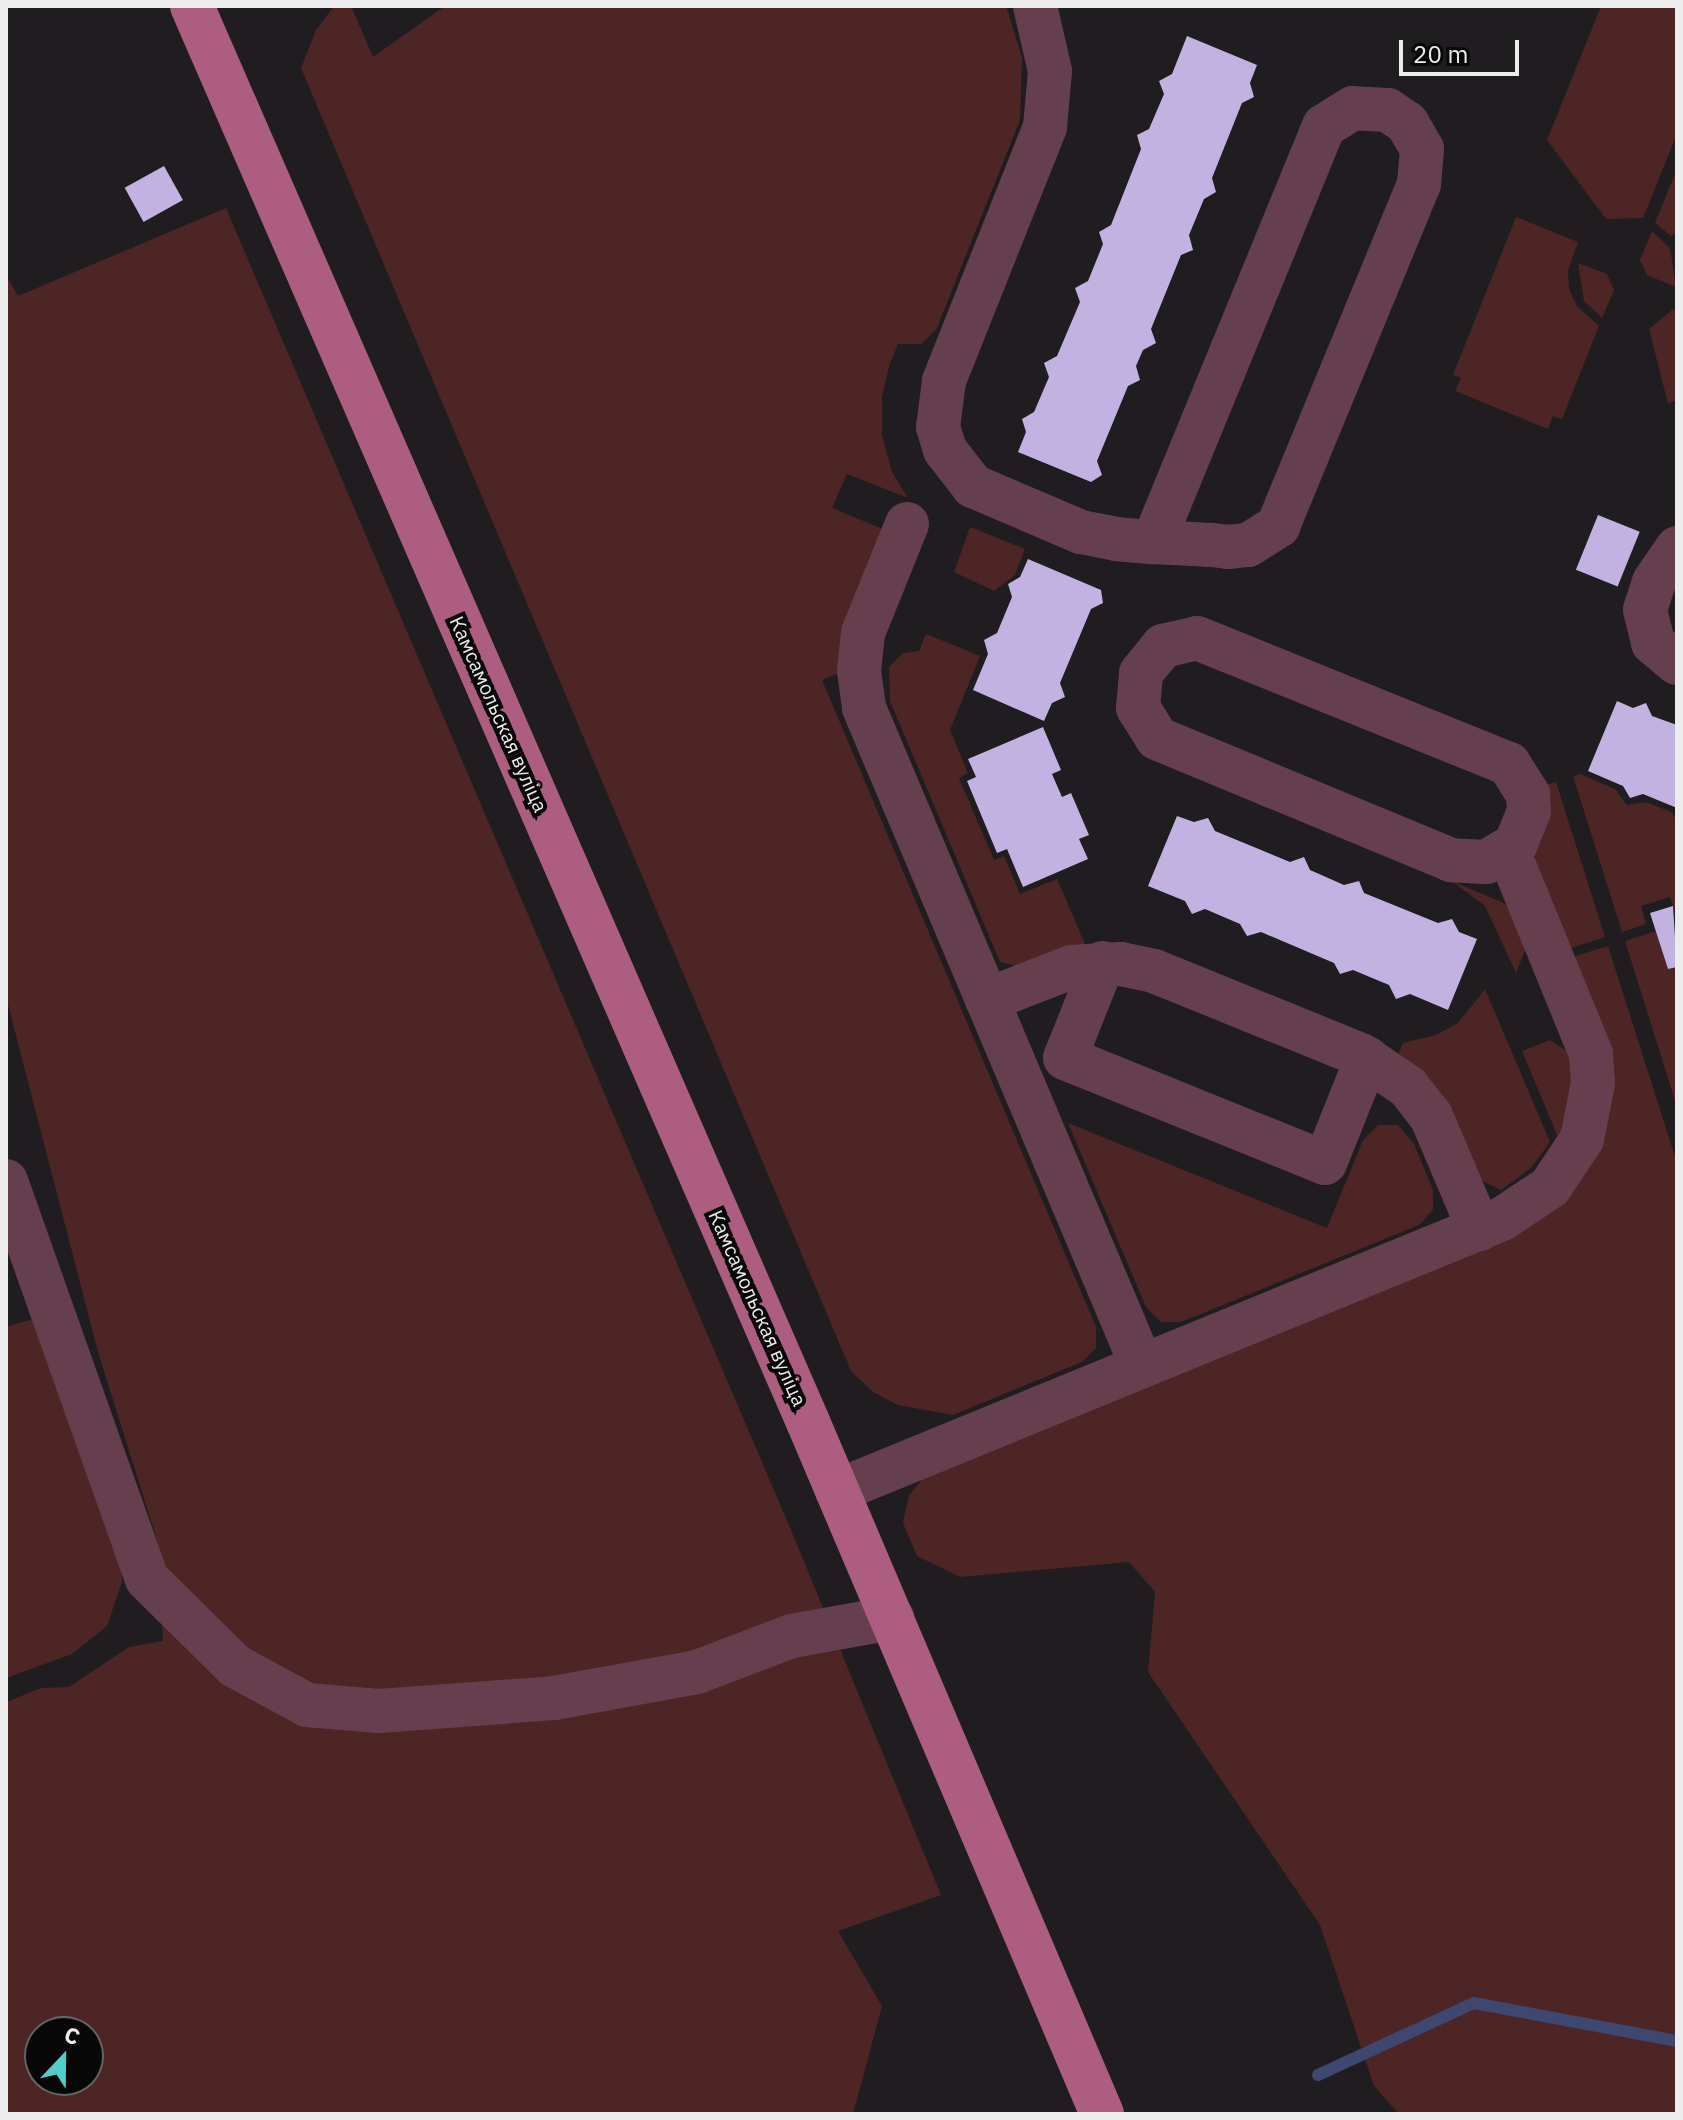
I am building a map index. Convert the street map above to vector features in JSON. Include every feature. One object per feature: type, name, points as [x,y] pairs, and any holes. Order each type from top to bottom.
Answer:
[{"type":"main road","name":"Камсамольская вуліца","points":[[201,9],[1102,2114]]},
{"type":"lane","points":[[1035,6],[1050,71],[1045,127],[944,381],[938,427],[957,470],[993,498],[1092,536],[1153,542],[1248,545],[1265,538],[1286,514],[1419,184],[1423,166],[1415,133],[1388,110],[1353,108],[1324,126],[1314,141],[1153,542]]},
{"type":"lane","points":[[907,524],[863,633],[861,696],[1142,1366]]},
{"type":"lane","points":[[1677,548],[1654,582],[1645,610],[1653,643],[1677,663]]},
{"type":"lane","points":[[1179,639],[1215,642],[1494,755],[1520,777],[1528,794],[1525,828],[1508,851],[1486,862],[1451,860],[1172,746],[1157,738],[1138,708],[1141,673],[1150,658],[1179,639]]},
{"type":"lane","points":[[837,1491],[1479,1229],[1528,1205],[1568,1165],[1582,1139],[1593,1083],[1582,1026],[1508,851]]},
{"type":"lane","points":[[987,1000],[1054,972],[1103,963],[1154,971],[1367,1058],[1408,1087],[1431,1116],[1479,1229]]},
{"type":"lane","points":[[1103,963],[1065,1058],[1325,1163],[1367,1058]]},
{"type":"lane","points":[[6,1181],[147,1579],[235,1666],[307,1705],[379,1711],[554,1698],[697,1672],[792,1636],[892,1618]]},
{"type":"shaded area","points":[[334,6],[351,6],[373,57],[445,6],[1006,6],[1022,57],[1020,120],[936,330],[921,344],[898,344],[890,363],[882,397],[882,435],[892,472],[908,498],[847,474],[832,508],[885,530],[841,672],[822,680],[1096,1327],[1096,1348],[1082,1362],[953,1415],[898,1405],[873,1392],[851,1371],[301,68],[316,30]]},
{"type":"shaded area","points":[[1601,6],[1677,6],[1677,134],[1643,218],[1606,219],[1547,140]]},
{"type":"shaded area","points":[[1677,169],[1677,232],[1671,236],[1655,223]]},
{"type":"shaded area","points":[[226,208],[791,1530],[941,1895],[838,1931],[882,2006],[853,2114],[6,2114],[6,1702],[41,1688],[69,1687],[129,1647],[163,1641],[157,1540],[98,1352],[6,997],[6,275],[18,296]]},
{"type":"shaded area","points":[[1516,217],[1578,242],[1568,270],[1569,289],[1577,306],[1599,326],[1562,419],[1553,416],[1548,429],[1455,391],[1461,378],[1453,375]]},
{"type":"shaded area","points":[[1652,231],[1670,248],[1676,287],[1647,275],[1640,260]]},
{"type":"shaded area","points":[[1578,263],[1607,274],[1614,290],[1602,318],[1584,301]]},
{"type":"shaded area","points":[[1677,306],[1677,400],[1668,404],[1649,329]]},
{"type":"shaded area","points":[[970,527],[1025,549],[1015,575],[994,591],[954,572]]},
{"type":"shaded area","points":[[926,634],[980,656],[950,730],[968,773],[959,778],[994,860],[1004,856],[1020,894],[1057,879],[1086,946],[1016,966],[1000,962],[890,701],[889,667],[903,653],[919,651]]},
{"type":"shaded area","points":[[1580,774],[1615,789],[1627,805],[1646,802],[1671,812],[1677,820],[1677,917],[1670,897],[1641,906],[1646,924],[1622,932],[1573,776]]},
{"type":"shaded area","points":[[1556,782],[1605,937],[1568,949],[1534,864],[1543,786]]},
{"type":"shaded area","points":[[1452,881],[1508,905],[1526,948],[1516,973],[1485,906]]},
{"type":"shaded area","points":[[1656,931],[1668,969],[1677,967],[1677,1107],[1625,941]]},
{"type":"shaded area","points":[[1608,946],[1677,1163],[1677,2114],[1399,2114],[1374,2086],[1320,1925],[1148,1672],[1155,1592],[1129,1562],[960,1577],[917,1556],[903,1523],[909,1495],[928,1473],[1583,1174],[1572,957]]},
{"type":"shaded area","points":[[1485,989],[1550,1142],[1531,1168],[1501,1190],[1480,1180],[1397,1056],[1403,1043],[1436,1035],[1458,1023]]},
{"type":"shaded area","points":[[1550,1040],[1567,1051],[1574,1070],[1560,1142],[1522,1051]]},
{"type":"shaded area","points":[[1068,1123],[1327,1228],[1363,1140],[1378,1125],[1398,1125],[1414,1144],[1433,1190],[1433,1210],[1419,1225],[1181,1322],[1161,1322],[1146,1307]]},
{"type":"shaded area","points":[[33,1319],[119,1540],[122,1582],[107,1626],[72,1654],[6,1678],[6,1327]]},
{"type":"building","points":[[1187,36],[1257,65],[1250,83],[1254,97],[1242,103],[1212,178],[1216,192],[1204,199],[1189,235],[1193,250],[1181,255],[1151,329],[1156,343],[1143,350],[1136,366],[1140,380],[1128,386],[1097,461],[1102,475],[1091,482],[1018,452],[1026,432],[1022,419],[1034,412],[1049,377],[1044,363],[1057,356],[1080,302],[1075,288],[1088,281],[1103,244],[1099,232],[1111,225],[1141,149],[1137,135],[1149,129],[1164,94],[1159,81],[1172,74]]},
{"type":"building","points":[[164,166],[183,200],[144,222],[125,188]]},
{"type":"building","points":[[1598,515],[1640,532],[1618,587],[1576,570]]},
{"type":"building","points":[[1028,559],[1101,590],[1103,603],[1091,609],[1060,683],[1065,697],[1052,703],[1044,721],[973,690],[988,654],[984,640],[997,633],[1012,597],[1008,584],[1020,577]]},
{"type":"building","points":[[1617,701],[1633,708],[1646,703],[1652,716],[1677,725],[1677,808],[1643,794],[1630,798],[1623,786],[1588,771]]},
{"type":"building","points":[[1043,727],[1061,770],[1052,774],[1062,797],[1071,793],[1089,835],[1079,839],[1088,859],[1023,887],[1007,849],[997,853],[967,781],[976,777],[968,759]]},
{"type":"building","points":[[1177,816],[1194,822],[1208,818],[1215,831],[1290,862],[1304,857],[1310,870],[1344,885],[1359,881],[1364,893],[1438,923],[1452,919],[1459,932],[1477,939],[1448,1010],[1410,994],[1396,999],[1389,985],[1353,970],[1340,974],[1334,963],[1261,932],[1247,936],[1240,924],[1205,909],[1192,914],[1185,901],[1148,886]]},
{"type":"building","points":[[1673,906],[1677,967],[1668,969],[1650,913]]},
{"type":"waterway","points":[[1318,2075],[1474,2003],[1677,2041]]}]
